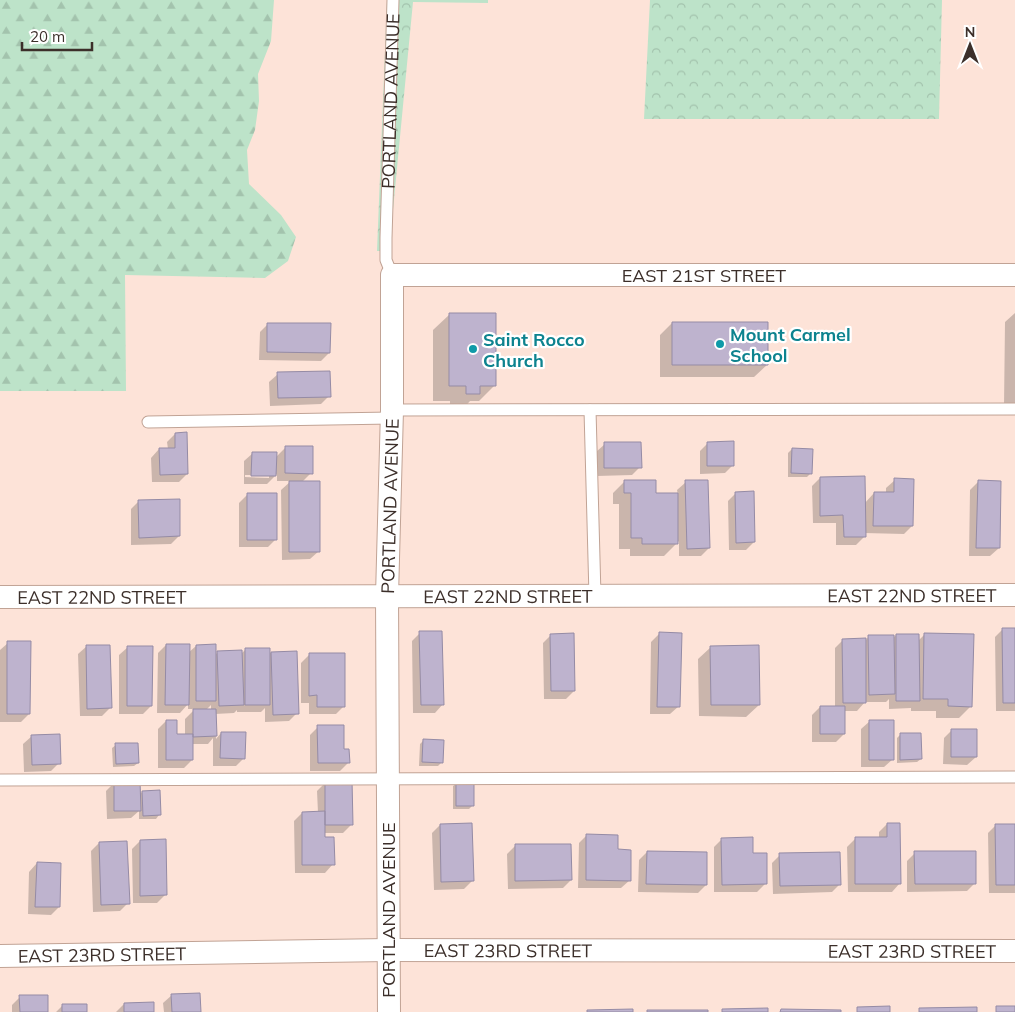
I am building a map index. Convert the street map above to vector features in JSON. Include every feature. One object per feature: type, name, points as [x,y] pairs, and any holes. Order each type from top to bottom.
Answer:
[{"type":"street","name":"EAST 21ST STREET","points":[[392,275],[1015,275]]},
{"type":"street","name":"PORTLAND AVENUE","points":[[389,1012],[386,596],[392,414],[392,275]]},
{"type":"street","name":"EAST 22ND STREET","points":[[0,597],[1015,596]]},
{"type":"street","name":"EAST 23RD STREET","points":[[0,956],[388,950],[1015,951]]},
{"type":"lane","name":"PORTLAND AVENUE","points":[[392,275],[386,260],[386,238],[393,0]]},
{"type":"lane","points":[[148,422],[590,410],[1015,408]]},
{"type":"lane","points":[[590,410],[595,596]]},
{"type":"lane","points":[[0,780],[1015,777]]},
{"type":"green space","points":[[0,0],[274,0],[271,41],[258,74],[259,101],[255,130],[247,150],[249,184],[281,215],[296,237],[288,261],[265,278],[125,275],[126,391],[0,391]]},
{"type":"green space","points":[[387,0],[488,0],[488,3],[413,2],[389,251],[377,251]]},
{"type":"green space","points":[[650,0],[942,0],[939,119],[644,119]]},
{"type":"building","name":"Saint Rocco Church","points":[[449,313],[496,313],[496,386],[480,386],[480,394],[466,394],[466,386],[449,386]]},
{"type":"building","name":"Mount Carmel School","points":[[672,322],[768,322],[768,365],[672,365]]},
{"type":"building","points":[[267,323],[331,323],[330,353],[267,352]]},
{"type":"building","points":[[330,371],[331,397],[278,398],[277,372]]},
{"type":"building","points":[[187,432],[188,474],[160,475],[159,448],[175,448],[175,433]]},
{"type":"building","points":[[734,441],[734,466],[707,466],[707,442]]},
{"type":"building","points":[[604,442],[641,442],[642,468],[604,468]]},
{"type":"building","points":[[285,446],[313,446],[313,474],[285,473]]},
{"type":"building","points":[[792,448],[813,449],[812,474],[791,473]]},
{"type":"building","points":[[252,452],[277,452],[276,476],[251,476]]},
{"type":"building","points":[[865,476],[866,537],[844,537],[843,515],[820,516],[820,477]]},
{"type":"building","points":[[894,478],[914,479],[913,526],[873,526],[874,492],[894,492]]},
{"type":"building","points":[[624,480],[656,480],[656,493],[678,493],[678,544],[642,544],[642,538],[631,538],[631,493],[624,493]]},
{"type":"building","points":[[685,480],[708,480],[710,548],[687,549]]},
{"type":"building","points":[[978,480],[1001,481],[1000,548],[976,548]]},
{"type":"building","points":[[289,481],[320,481],[320,552],[289,552]]},
{"type":"building","points":[[754,491],[755,542],[736,543],[735,492]]},
{"type":"building","points":[[247,493],[277,493],[277,540],[247,540]]},
{"type":"building","points":[[180,499],[180,536],[139,538],[138,500]]},
{"type":"building","points":[[1002,628],[1015,628],[1015,703],[1003,703]]},
{"type":"building","points":[[419,631],[442,631],[444,705],[421,705]]},
{"type":"building","points":[[659,632],[682,633],[680,707],[657,707]]},
{"type":"building","points":[[574,633],[575,691],[551,691],[550,634]]},
{"type":"building","points":[[924,633],[974,634],[972,707],[948,706],[948,699],[923,699]]},
{"type":"building","points":[[896,634],[919,634],[920,701],[896,701]]},
{"type":"building","points":[[868,635],[894,635],[895,694],[869,695]]},
{"type":"building","points":[[866,638],[866,703],[843,703],[842,639]]},
{"type":"building","points":[[7,641],[31,641],[30,714],[7,714]]},
{"type":"building","points":[[166,644],[190,644],[189,705],[165,705]]},
{"type":"building","points":[[216,644],[216,701],[196,701],[196,645]]},
{"type":"building","points":[[86,645],[110,645],[112,708],[87,709]]},
{"type":"building","points":[[759,645],[760,705],[711,705],[710,646]]},
{"type":"building","points":[[127,646],[153,646],[152,706],[127,706]]},
{"type":"building","points":[[245,648],[270,648],[270,705],[245,705]]},
{"type":"building","points":[[242,650],[244,705],[219,706],[217,651]]},
{"type":"building","points":[[297,651],[299,714],[273,715],[271,652]]},
{"type":"building","points":[[309,653],[345,653],[345,707],[317,707],[317,695],[309,696]]},
{"type":"building","points":[[820,706],[845,706],[845,734],[820,734]]},
{"type":"building","points":[[193,709],[216,709],[217,736],[193,737]]},
{"type":"building","points":[[166,720],[177,720],[177,734],[193,734],[193,760],[166,760]]},
{"type":"building","points":[[869,720],[894,720],[894,760],[869,760]]},
{"type":"building","points":[[317,725],[344,725],[344,749],[349,749],[350,763],[318,763]]},
{"type":"building","points":[[951,729],[977,729],[977,757],[951,757]]},
{"type":"building","points":[[221,732],[246,732],[245,759],[220,758]]},
{"type":"building","points":[[900,733],[921,733],[922,759],[900,760]]},
{"type":"building","points":[[60,734],[61,764],[32,765],[31,735]]},
{"type":"building","points":[[423,739],[444,740],[443,763],[422,762]]},
{"type":"building","points":[[115,743],[138,743],[139,763],[116,764]]},
{"type":"building","points":[[352,780],[353,825],[325,825],[325,781]]},
{"type":"building","points":[[140,781],[141,811],[114,811],[114,782]]},
{"type":"building","points":[[456,781],[474,782],[474,806],[456,806]]},
{"type":"building","points":[[160,790],[161,815],[143,816],[142,791]]},
{"type":"building","points":[[325,811],[325,837],[334,837],[335,865],[302,865],[302,812]]},
{"type":"building","points":[[472,823],[474,881],[441,882],[440,824]]},
{"type":"building","points":[[887,823],[900,823],[901,884],[855,884],[855,837],[887,837]]},
{"type":"building","points":[[995,824],[1015,824],[1015,885],[996,885]]},
{"type":"building","points":[[586,834],[618,835],[618,849],[631,850],[631,881],[586,880]]},
{"type":"building","points":[[753,837],[753,853],[767,853],[767,884],[722,885],[721,838]]},
{"type":"building","points":[[166,839],[167,895],[140,896],[140,840]]},
{"type":"building","points":[[127,841],[130,904],[101,905],[99,842]]},
{"type":"building","points":[[515,844],[571,844],[572,880],[515,881]]},
{"type":"building","points":[[647,851],[707,852],[707,885],[646,884]]},
{"type":"building","points":[[914,851],[976,851],[976,884],[915,884]]},
{"type":"building","points":[[840,852],[841,885],[780,886],[779,853]]},
{"type":"building","points":[[37,862],[61,863],[60,907],[35,907]]},
{"type":"building","points":[[200,993],[201,1012],[172,1012],[171,994]]},
{"type":"building","points":[[19,995],[48,995],[48,1012],[20,1012]]},
{"type":"building","points":[[154,1002],[154,1012],[124,1012],[124,1003]]},
{"type":"building","points":[[62,1004],[87,1004],[87,1012],[62,1012]]},
{"type":"building","points":[[890,1006],[890,1012],[857,1012],[857,1007]]},
{"type":"building","points":[[996,1006],[1015,1006],[1015,1012],[996,1012]]},
{"type":"building","points":[[977,1007],[977,1012],[919,1012],[919,1008]]},
{"type":"building","points":[[768,1008],[768,1012],[722,1012],[722,1009]]},
{"type":"building","points":[[633,1009],[633,1012],[587,1012],[587,1010]]},
{"type":"building","points":[[781,1009],[841,1010],[841,1012],[780,1012]]},
{"type":"building","points":[[647,1010],[708,1010],[708,1012],[647,1012]]},
{"type":"place","name":"Mount Carmel School","points":[[720,344]]},
{"type":"place","name":"Saint Rocco Church","points":[[473,349]]}]
